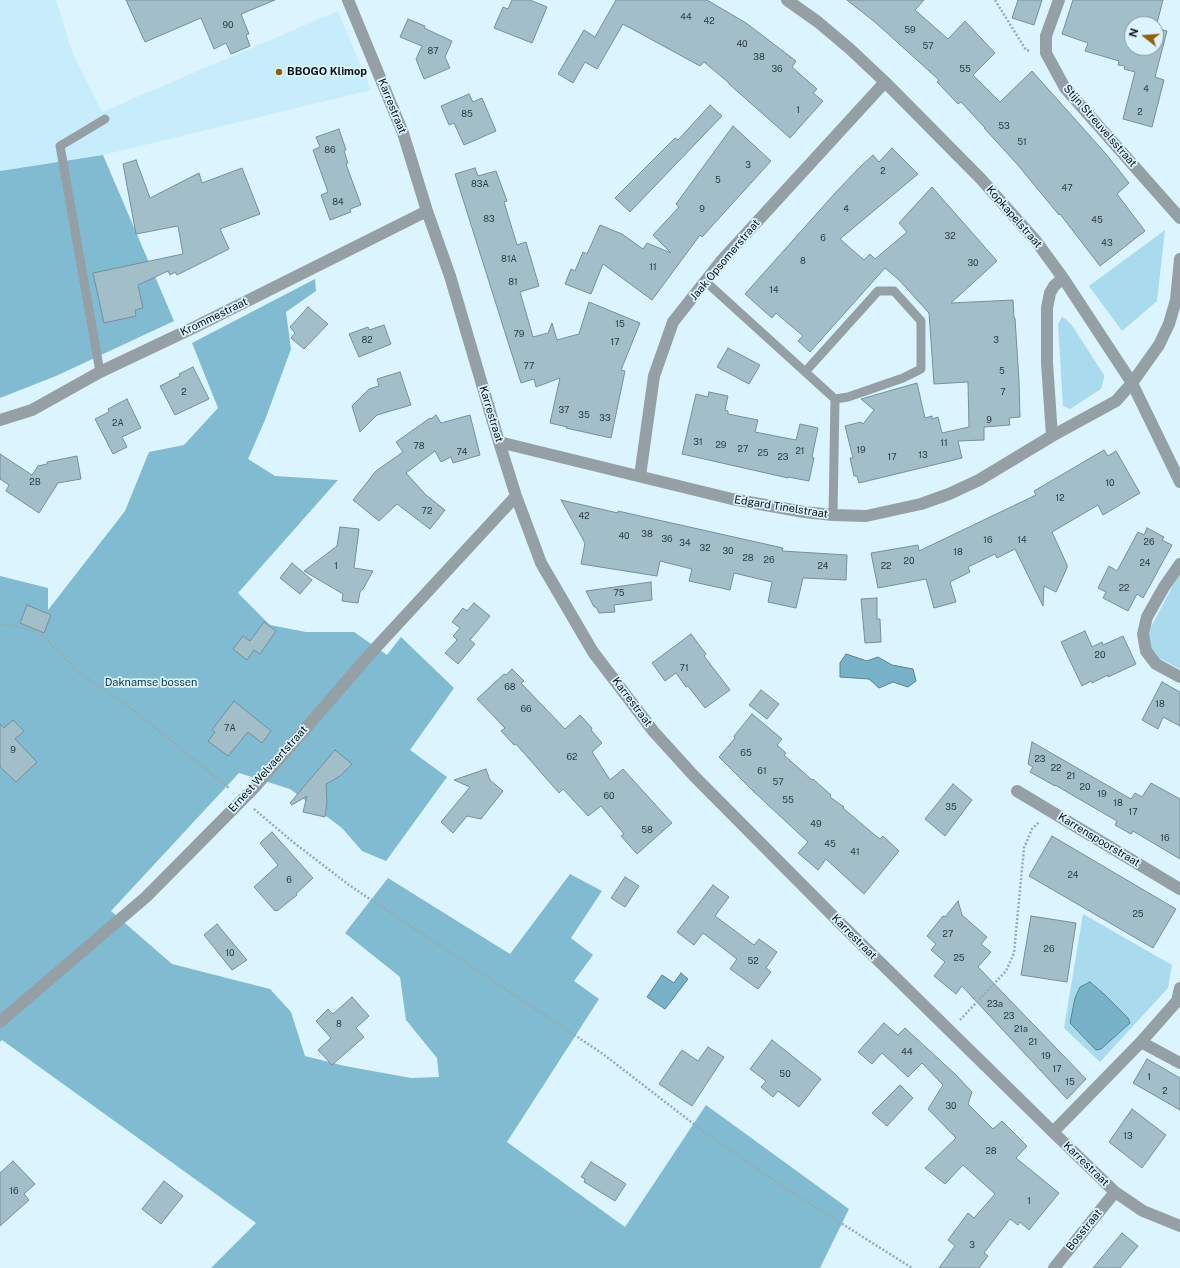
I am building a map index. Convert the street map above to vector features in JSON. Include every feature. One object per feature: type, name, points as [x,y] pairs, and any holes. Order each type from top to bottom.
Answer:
[{"type":"street","name":"Karrestraat","points":[[348,0],[404,133],[427,212],[450,276],[516,496],[541,563],[593,652],[654,732],[699,781],[841,924],[1053,1132],[1115,1192],[1143,1212],[1180,1226]]},
{"type":"street","name":"Kopkapelstraat","points":[[787,0],[823,27],[886,82],[1005,206],[1036,241],[1063,278],[1132,383],[1180,482]]},
{"type":"street","points":[[1046,53],[1046,36],[1059,0]]},
{"type":"street","name":"Stijn Streuvelsstraat","points":[[1046,53],[1065,88],[1180,218]]},
{"type":"street","name":"Jaak Opsomerstraat","points":[[640,476],[654,376],[673,322],[722,260],[886,82]]},
{"type":"street","name":"Krommestraat","points":[[0,420],[32,410],[100,372],[197,326],[427,212]]},
{"type":"street","points":[[1132,383],[1159,345],[1169,324],[1176,300],[1180,259]]},
{"type":"street","points":[[1052,436],[1047,363],[1047,308],[1050,293],[1054,286],[1063,278]]},
{"type":"street","name":"Edgard Tinelstraat","points":[[499,442],[732,499],[804,512],[866,516],[921,504],[949,494],[979,480],[1052,436],[1116,401],[1132,383]]},
{"type":"street","name":"Ernest Welvaertstraat","points":[[0,1022],[146,897],[254,788],[370,654],[516,496]]},
{"type":"street","points":[[1180,564],[1164,587],[1147,617],[1143,634],[1146,651],[1156,664],[1180,677]]},
{"type":"street","name":"Karrenspoorstraat","points":[[1017,791],[1180,889]]},
{"type":"street","points":[[1053,1132],[1141,1042],[1177,1001],[1180,988]]},
{"type":"street","points":[[1141,1042],[1180,1063]]},
{"type":"street","name":"Bosstraat","points":[[1054,1268],[1115,1192]]},
{"type":"lane","points":[[100,372],[60,146],[105,119]]},
{"type":"lane","points":[[705,281],[835,399],[833,515]]},
{"type":"lane","points":[[805,372],[878,291],[894,291],[921,321],[921,368],[903,378],[835,399]]},
{"type":"path","points":[[994,0],[1026,50],[1046,53]]},
{"type":"path","points":[[0,626],[9,625],[38,631],[77,671],[136,712],[188,753],[293,842],[349,885],[604,1054],[714,1139],[784,1187],[912,1268]]},
{"type":"path","points":[[950,1031],[1006,971],[1014,953],[1024,848],[1032,829],[1051,811]]},
{"type":"shaded area","name":"BBOGO Klimop","points":[[0,0],[56,0],[73,54],[102,112],[338,11],[371,90],[103,155],[0,171]]},
{"type":"shaded area","points":[[1165,230],[1157,301],[1122,331],[1089,286]]},
{"type":"shaded area","points":[[1062,317],[1066,319],[1073,327],[1104,375],[1101,389],[1070,409],[1063,406],[1058,324]]},
{"type":"shaded area","points":[[1180,572],[1180,669],[1157,657],[1149,650],[1148,638],[1151,627]]},
{"type":"shaded area","points":[[846,654],[867,661],[878,657],[892,665],[913,669],[916,681],[908,687],[893,682],[879,688],[869,679],[840,677],[840,663]]},
{"type":"shaded area","points":[[1083,914],[1172,965],[1168,988],[1100,1062],[1064,1028]]},
{"type":"shaded area","points":[[681,973],[688,979],[665,1009],[647,997],[662,975],[674,983]]},
{"type":"shaded area","points":[[1090,982],[1128,1018],[1130,1023],[1101,1049],[1096,1050],[1070,1023],[1075,998],[1080,987]]},
{"type":"green space","points":[[103,155],[174,321],[56,376],[0,398],[0,171]]},
{"type":"green space","name":"Daknamse bossen","points":[[315,279],[316,291],[286,312],[291,349],[265,420],[248,459],[275,476],[338,480],[238,593],[270,625],[306,632],[354,632],[387,655],[401,637],[454,688],[410,750],[447,777],[386,861],[362,851],[342,828],[290,789],[239,773],[111,911],[172,964],[270,989],[291,1012],[305,1056],[345,1066],[411,1078],[439,1077],[437,1058],[406,1020],[400,977],[345,933],[388,878],[510,954],[570,874],[602,891],[571,938],[593,955],[574,981],[599,999],[507,1142],[625,1227],[706,1105],[849,1209],[820,1268],[211,1268],[256,1223],[2,1040],[0,1042],[0,576],[48,588],[48,610],[125,511],[149,452],[184,445],[218,408],[192,343]]},
{"type":"building","points":[[126,0],[275,0],[241,14],[249,34],[246,35],[250,46],[231,54],[226,43],[214,49],[201,18],[145,42]]},
{"type":"building","points":[[512,0],[530,0],[547,7],[532,43],[494,28],[503,7],[508,9]]},
{"type":"building","points":[[616,0],[707,0],[746,23],[796,61],[792,67],[817,89],[813,93],[823,101],[790,138],[704,62],[700,66],[623,24],[597,69],[585,62],[573,83],[558,74],[584,30],[595,37]]},
{"type":"building","points":[[847,0],[924,0],[915,10],[948,39],[965,21],[995,53],[973,75],[1000,102],[1032,71],[1106,154],[1129,183],[1117,194],[1145,231],[1100,266],[1060,214],[1059,215],[1017,164],[961,102],[958,104],[937,82],[939,80],[876,23]]},
{"type":"building","points":[[1018,0],[1042,0],[1034,25],[1012,18]]},
{"type":"building","points":[[1073,0],[1163,0],[1159,16],[1124,16],[1124,56],[1160,56],[1155,77],[1164,80],[1152,127],[1123,119],[1135,72],[1124,69],[1125,66],[1118,65],[1119,61],[1085,51],[1088,43],[1062,34]]},
{"type":"building","points":[[408,19],[425,26],[424,28],[452,41],[445,57],[450,68],[424,79],[416,59],[422,46],[400,37]]},
{"type":"building","points":[[1164,30],[1167,31],[1164,42]]},
{"type":"building","points":[[469,94],[473,102],[482,98],[496,131],[464,145],[454,123],[449,125],[441,106]]},
{"type":"building","points":[[710,105],[722,116],[630,212],[615,198],[675,138],[678,140]]},
{"type":"building","points":[[733,126],[771,161],[702,237],[700,235],[652,300],[603,264],[591,294],[565,284],[571,269],[575,271],[583,252],[587,254],[600,225],[622,234],[643,249],[647,243],[671,253],[653,235],[679,207],[676,204]]},
{"type":"building","points":[[339,129],[346,150],[344,151],[348,163],[346,164],[361,205],[350,209],[351,212],[330,220],[321,195],[328,192],[313,150],[320,147],[316,137]]},
{"type":"building","points":[[892,148],[918,174],[840,239],[864,260],[870,254],[875,259],[907,232],[899,223],[932,187],[997,261],[951,303],[1013,300],[1020,417],[1009,418],[1010,425],[984,427],[984,440],[958,441],[962,458],[859,483],[857,476],[854,476],[850,458],[853,458],[845,426],[861,422],[863,424],[874,410],[861,399],[917,383],[925,418],[932,416],[932,419],[938,417],[942,433],[969,427],[968,382],[934,384],[929,313],[899,280],[885,268],[810,352],[798,341],[803,336],[776,313],[772,318],[745,294],[861,166],[873,155],[879,162]]},
{"type":"building","points":[[136,160],[150,198],[199,173],[202,183],[242,168],[260,214],[220,229],[229,249],[177,275],[175,272],[170,275],[168,271],[138,285],[143,308],[135,310],[136,316],[104,323],[93,273],[183,254],[178,226],[136,234],[123,164]]},
{"type":"building","points":[[475,168],[478,176],[496,171],[507,201],[504,202],[517,245],[526,242],[539,286],[520,292],[533,337],[548,333],[552,323],[557,340],[579,334],[589,302],[640,323],[621,370],[625,371],[611,438],[550,423],[560,378],[536,387],[534,379],[521,383],[455,174]]},
{"type":"building","points":[[308,307],[328,324],[304,349],[291,338],[295,333],[290,327]]},
{"type":"building","points":[[384,325],[391,344],[359,357],[349,334],[368,327],[369,330]]},
{"type":"building","points":[[728,348],[760,365],[749,384],[717,367]]},
{"type":"building","points":[[193,367],[209,399],[175,415],[160,386],[180,376],[179,374]]},
{"type":"building","points":[[400,372],[411,405],[377,415],[360,432],[352,406],[369,389],[379,386],[377,379]]},
{"type":"building","points":[[709,392],[728,396],[725,410],[728,411],[728,414],[758,420],[755,432],[796,440],[800,424],[818,428],[809,481],[788,478],[682,454],[696,394],[708,397]]},
{"type":"building","points":[[127,399],[141,428],[122,437],[127,447],[113,454],[95,419],[109,412],[108,409]]},
{"type":"building","points":[[436,415],[441,423],[470,415],[480,455],[453,463],[451,457],[441,462],[435,451],[406,473],[426,495],[445,510],[430,529],[397,504],[379,521],[353,500],[376,471],[403,452],[396,442]]},
{"type":"building","points":[[1104,450],[1108,456],[1116,451],[1140,493],[1103,515],[1098,505],[1052,532],[1067,568],[1056,592],[1044,586],[1043,606],[1015,549],[997,558],[995,554],[968,567],[970,572],[950,582],[956,602],[934,608],[926,579],[878,588],[871,553],[918,545],[919,551],[1036,495],[1034,491]]},
{"type":"building","points":[[0,454],[32,475],[38,466],[47,464],[47,462],[77,456],[81,479],[58,483],[39,513],[6,491],[9,485],[0,479]]},
{"type":"building","points":[[561,500],[618,513],[618,511],[783,548],[782,551],[847,555],[846,580],[803,578],[796,608],[768,602],[772,582],[734,573],[730,590],[689,581],[692,569],[660,561],[657,576],[581,564],[585,543]]},
{"type":"building","points":[[340,527],[359,529],[354,568],[373,571],[360,592],[358,603],[342,601],[343,594],[304,571],[337,546]]},
{"type":"building","points":[[1147,528],[1164,537],[1162,540],[1172,545],[1143,598],[1137,594],[1128,611],[1103,598],[1106,592],[1098,588],[1109,566],[1117,571],[1138,532],[1144,535]]},
{"type":"building","points":[[292,563],[312,580],[300,594],[280,578]]},
{"type":"building","points":[[651,582],[652,600],[614,605],[615,612],[599,613],[596,607],[594,607],[586,591]]},
{"type":"building","points":[[877,598],[877,619],[880,619],[881,642],[865,643],[861,599]]},
{"type":"building","points":[[474,603],[490,616],[470,640],[475,644],[458,664],[445,653],[457,640],[453,636],[460,628],[452,622],[463,608],[467,611]]},
{"type":"building","points":[[27,605],[51,615],[44,633],[20,623]]},
{"type":"building","points":[[264,622],[276,631],[260,654],[254,650],[247,660],[233,649],[243,636],[250,641]]},
{"type":"building","points":[[1085,631],[1092,647],[1102,642],[1103,645],[1123,636],[1136,664],[1108,677],[1108,675],[1082,686],[1061,642]]},
{"type":"building","points":[[691,634],[706,654],[704,656],[730,690],[705,708],[688,686],[686,687],[676,673],[665,681],[652,663]]},
{"type":"building","points":[[512,669],[524,681],[521,683],[565,729],[580,715],[592,728],[591,730],[602,743],[592,752],[610,780],[623,769],[672,823],[637,854],[621,836],[624,834],[601,806],[588,816],[563,789],[559,793],[516,744],[514,745],[501,731],[505,728],[477,699],[504,674],[506,675]]},
{"type":"building","points":[[1162,682],[1180,692],[1180,726],[1163,717],[1158,729],[1142,720]]},
{"type":"building","points":[[761,690],[779,704],[767,719],[749,705]]},
{"type":"building","points":[[234,701],[271,731],[262,743],[248,732],[228,756],[208,741],[215,732],[212,730]]},
{"type":"building","points":[[752,714],[782,739],[777,745],[786,753],[784,755],[876,836],[880,839],[883,836],[899,851],[864,894],[826,859],[818,870],[798,853],[808,842],[719,757]]},
{"type":"building","points":[[13,720],[24,731],[15,739],[37,762],[16,782],[0,767],[0,724],[4,728]]},
{"type":"building","points":[[1032,742],[1131,799],[1135,793],[1142,797],[1151,783],[1180,799],[1180,859],[1133,831],[1131,834],[1115,825],[1117,821],[1030,772],[1033,767],[1028,764]]},
{"type":"building","points":[[335,750],[352,764],[340,776],[326,784],[327,803],[325,817],[303,812],[307,796],[292,805],[290,803]]},
{"type":"building","points":[[486,769],[490,780],[503,791],[481,819],[467,816],[453,833],[441,822],[470,787],[454,780]]},
{"type":"building","points":[[953,784],[972,800],[945,836],[925,819]]},
{"type":"building","points":[[272,832],[313,878],[296,894],[297,895],[277,911],[275,911],[254,887],[278,865],[260,843]]},
{"type":"building","points":[[1052,836],[1176,909],[1153,948],[1029,876]]},
{"type":"building","points":[[625,877],[639,886],[625,907],[611,898]]},
{"type":"building","points":[[713,885],[729,897],[715,916],[754,945],[759,939],[777,952],[766,968],[771,972],[758,989],[730,969],[737,959],[703,933],[694,945],[677,932]]},
{"type":"building","points":[[958,901],[962,915],[987,937],[981,944],[991,952],[978,967],[1086,1079],[1067,1099],[962,986],[956,994],[934,976],[945,962],[931,950],[936,944],[927,936],[943,916],[945,917]]},
{"type":"building","points":[[1031,916],[1076,923],[1067,982],[1021,975]]},
{"type":"building","points":[[217,924],[247,960],[232,970],[204,935]]},
{"type":"building","points":[[352,997],[369,1016],[356,1028],[364,1037],[332,1065],[318,1050],[331,1038],[316,1021],[328,1009],[333,1014]]},
{"type":"building","points":[[884,1023],[898,1035],[905,1028],[955,1074],[972,1092],[968,1104],[993,1129],[1002,1121],[1027,1146],[1016,1158],[1059,1193],[1029,1230],[1020,1222],[1018,1225],[1010,1219],[984,1253],[988,1256],[979,1268],[939,1268],[955,1246],[948,1240],[968,1213],[974,1218],[995,1194],[963,1165],[945,1184],[925,1168],[956,1138],[928,1109],[943,1085],[922,1063],[908,1077],[882,1053],[872,1064],[858,1052]]},
{"type":"building","points":[[772,1040],[821,1079],[799,1107],[778,1091],[773,1097],[761,1087],[766,1081],[750,1069]]},
{"type":"building","points":[[708,1047],[724,1057],[692,1106],[659,1084],[682,1050],[698,1061]]},
{"type":"building","points":[[1147,1059],[1180,1078],[1180,1110],[1133,1083]]},
{"type":"building","points":[[900,1085],[913,1098],[887,1126],[872,1113]]},
{"type":"building","points":[[1132,1109],[1166,1135],[1142,1168],[1109,1142]]},
{"type":"building","points":[[13,1161],[35,1184],[24,1194],[29,1200],[0,1226],[0,1173]]},
{"type":"building","points":[[591,1162],[626,1184],[615,1201],[584,1182],[585,1179],[581,1177]]},
{"type":"building","points":[[164,1181],[183,1196],[161,1224],[142,1209]]},
{"type":"building","points":[[1122,1233],[1138,1246],[1120,1268],[1093,1268]]},
{"type":"place","name":"BBOGO Klimop","points":[[279,72]]}]
